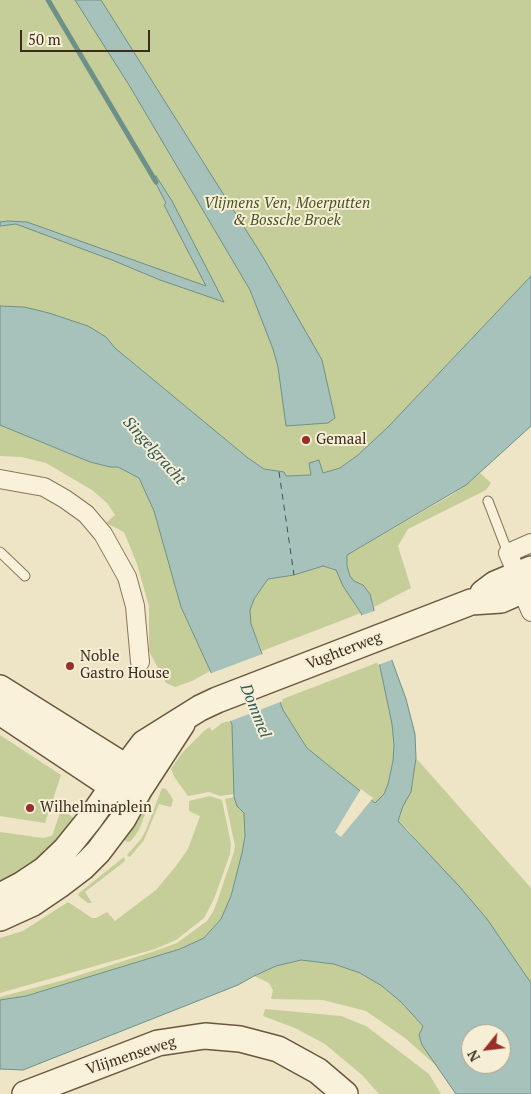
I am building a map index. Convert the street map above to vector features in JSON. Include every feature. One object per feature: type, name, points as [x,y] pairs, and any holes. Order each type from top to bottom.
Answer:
[{"type":"main road","name":"Vughterweg","points":[[185,719],[200,708],[217,700],[471,602],[501,600],[525,588]]},
{"type":"main road","points":[[0,688],[119,777]]},
{"type":"main road","points":[[0,712],[119,777],[132,774],[139,790]]},
{"type":"main road","points":[[0,896],[44,870],[65,850],[90,820],[144,743],[185,719]]},
{"type":"main road","points":[[0,918],[33,903],[83,867],[111,836],[185,719]]},
{"type":"main road","name":"Vlijmenseweg","points":[[25,1094],[158,1044],[205,1036],[232,1038],[278,1048],[318,1071],[344,1094]]},
{"type":"street","points":[[0,479],[51,491],[86,514],[103,534],[127,577],[135,606],[140,662]]},
{"type":"street","name":"Vughterweg","points":[[525,588],[531,543]]},
{"type":"lane","points":[[488,501],[525,588]]},
{"type":"lane","points":[[0,552],[25,576]]},
{"type":"green space","name":"Vlijmens Ven, Moerputten & Bossche Broek","points":[[0,0],[531,0],[531,276],[388,427],[358,455],[340,468],[323,473],[322,469],[311,475],[286,476],[284,473],[264,469],[248,458],[115,348],[106,337],[24,307],[0,306]]},
{"type":"green space","points":[[0,425],[90,462],[118,467],[139,478],[154,511],[181,607],[210,671],[192,681],[175,687],[166,683],[149,651],[149,606],[137,564],[124,532],[106,523],[115,515],[107,503],[92,490],[46,463],[21,457],[0,456]]},
{"type":"green space","points":[[480,473],[491,483],[486,490],[408,529],[398,546],[411,588],[374,607],[370,594],[363,585],[354,581],[350,576],[347,566],[347,555],[450,496]]},
{"type":"green space","points":[[323,566],[336,570],[343,586],[361,613],[262,651],[251,624],[250,610],[254,598],[261,587],[268,579],[294,575]]},
{"type":"green space","points":[[379,662],[392,724],[394,745],[388,784],[384,794],[375,803],[307,748],[283,710],[280,700]]},
{"type":"green space","points":[[230,721],[232,725],[234,794],[220,796],[209,792],[188,796],[171,769],[182,753],[204,731],[210,727],[212,731],[222,723]]},
{"type":"green space","points":[[0,735],[61,775],[45,823],[0,816]]},
{"type":"green space","points":[[416,758],[531,888],[531,983],[504,945],[408,830],[398,821],[403,806],[411,792]]},
{"type":"green space","points":[[159,777],[139,830],[131,841],[127,842],[122,838]]},
{"type":"green space","points":[[162,788],[166,789],[173,800],[171,807],[159,804],[144,840],[130,857],[127,855],[146,830]]},
{"type":"green space","points":[[210,796],[222,800],[231,844],[230,854],[214,899],[204,918],[176,940],[155,949],[0,993],[0,938],[23,931],[68,902],[92,918],[107,912],[115,921],[156,890],[176,866],[188,849],[200,816],[189,811],[189,801]]},
{"type":"green space","points":[[234,797],[237,806],[244,813],[245,836],[242,853],[231,896],[221,919],[204,938],[180,949],[26,996],[0,1000],[0,997],[64,980],[177,943],[207,921],[217,902],[234,852],[235,846],[225,799]]},
{"type":"green space","points":[[61,810],[75,819],[49,855],[46,848],[34,863],[0,884],[0,832],[43,838],[52,836]]},
{"type":"green space","points":[[124,857],[125,861],[85,892],[92,903],[88,903],[80,897],[78,894]]},
{"type":"green space","points":[[301,960],[334,964],[360,973],[382,986],[401,1002],[423,1026],[419,1035],[422,1045],[441,1070],[405,1038],[366,1011],[323,1000],[271,999],[273,990],[269,983],[254,976],[276,966]]},
{"type":"green space","points":[[265,1009],[341,1016],[366,1026],[429,1074],[441,1094],[379,1094],[362,1075],[325,1044],[295,1028],[263,1016]]},
{"type":"water","points":[[75,0],[101,0],[263,257],[322,360],[335,418],[328,423],[286,426],[278,367],[250,290],[129,85]]},
{"type":"water","points":[[156,176],[172,201],[224,302],[160,280],[16,224],[0,226],[0,222],[27,222],[206,286],[164,205],[166,203],[153,178]]},
{"type":"water","points":[[531,276],[531,426],[466,485],[347,555],[347,566],[350,576],[354,581],[363,585],[370,594],[375,614],[406,699],[415,734],[416,758],[411,792],[403,806],[398,821],[487,919],[531,983],[531,1094],[456,1094],[422,1045],[419,1035],[423,1026],[401,1002],[382,986],[360,973],[334,964],[301,960],[276,966],[238,985],[23,1070],[0,1069],[0,1000],[26,996],[180,949],[204,938],[221,919],[231,896],[245,836],[244,813],[237,806],[234,797],[232,725],[214,679],[181,607],[154,511],[139,478],[118,467],[90,462],[0,425],[0,306],[24,307],[49,313],[88,326],[106,337],[115,348],[248,458],[264,469],[284,472],[286,476],[311,475],[309,463],[319,460],[323,473],[340,468],[358,455],[388,427]],"holes":[[[323,566],[336,570],[343,586],[361,613],[379,662],[392,724],[393,761],[384,794],[375,803],[307,748],[283,710],[251,624],[250,610],[254,599],[268,579],[294,575]]]},
{"type":"pier","points":[[377,610],[394,659],[378,665],[360,616]]},
{"type":"pier","points":[[265,653],[283,701],[228,722],[209,674]]},
{"type":"pier","points":[[361,789],[373,798],[341,837],[335,832]]},
{"type":"waterway","points":[[48,0],[156,182]]},
{"type":"ferry route","points":[[279,472],[294,575]]},
{"type":"place","name":"Gemaal","points":[[306,440]]},
{"type":"place","name":"Noble Gastro House","points":[[70,666]]},
{"type":"place","name":"Wilhelminaplein","points":[[30,808]]},
{"type":"water label","name":"Singelgracht","points":[[154,451]]},
{"type":"water label","name":"Dommel","points":[[255,711]]}]
